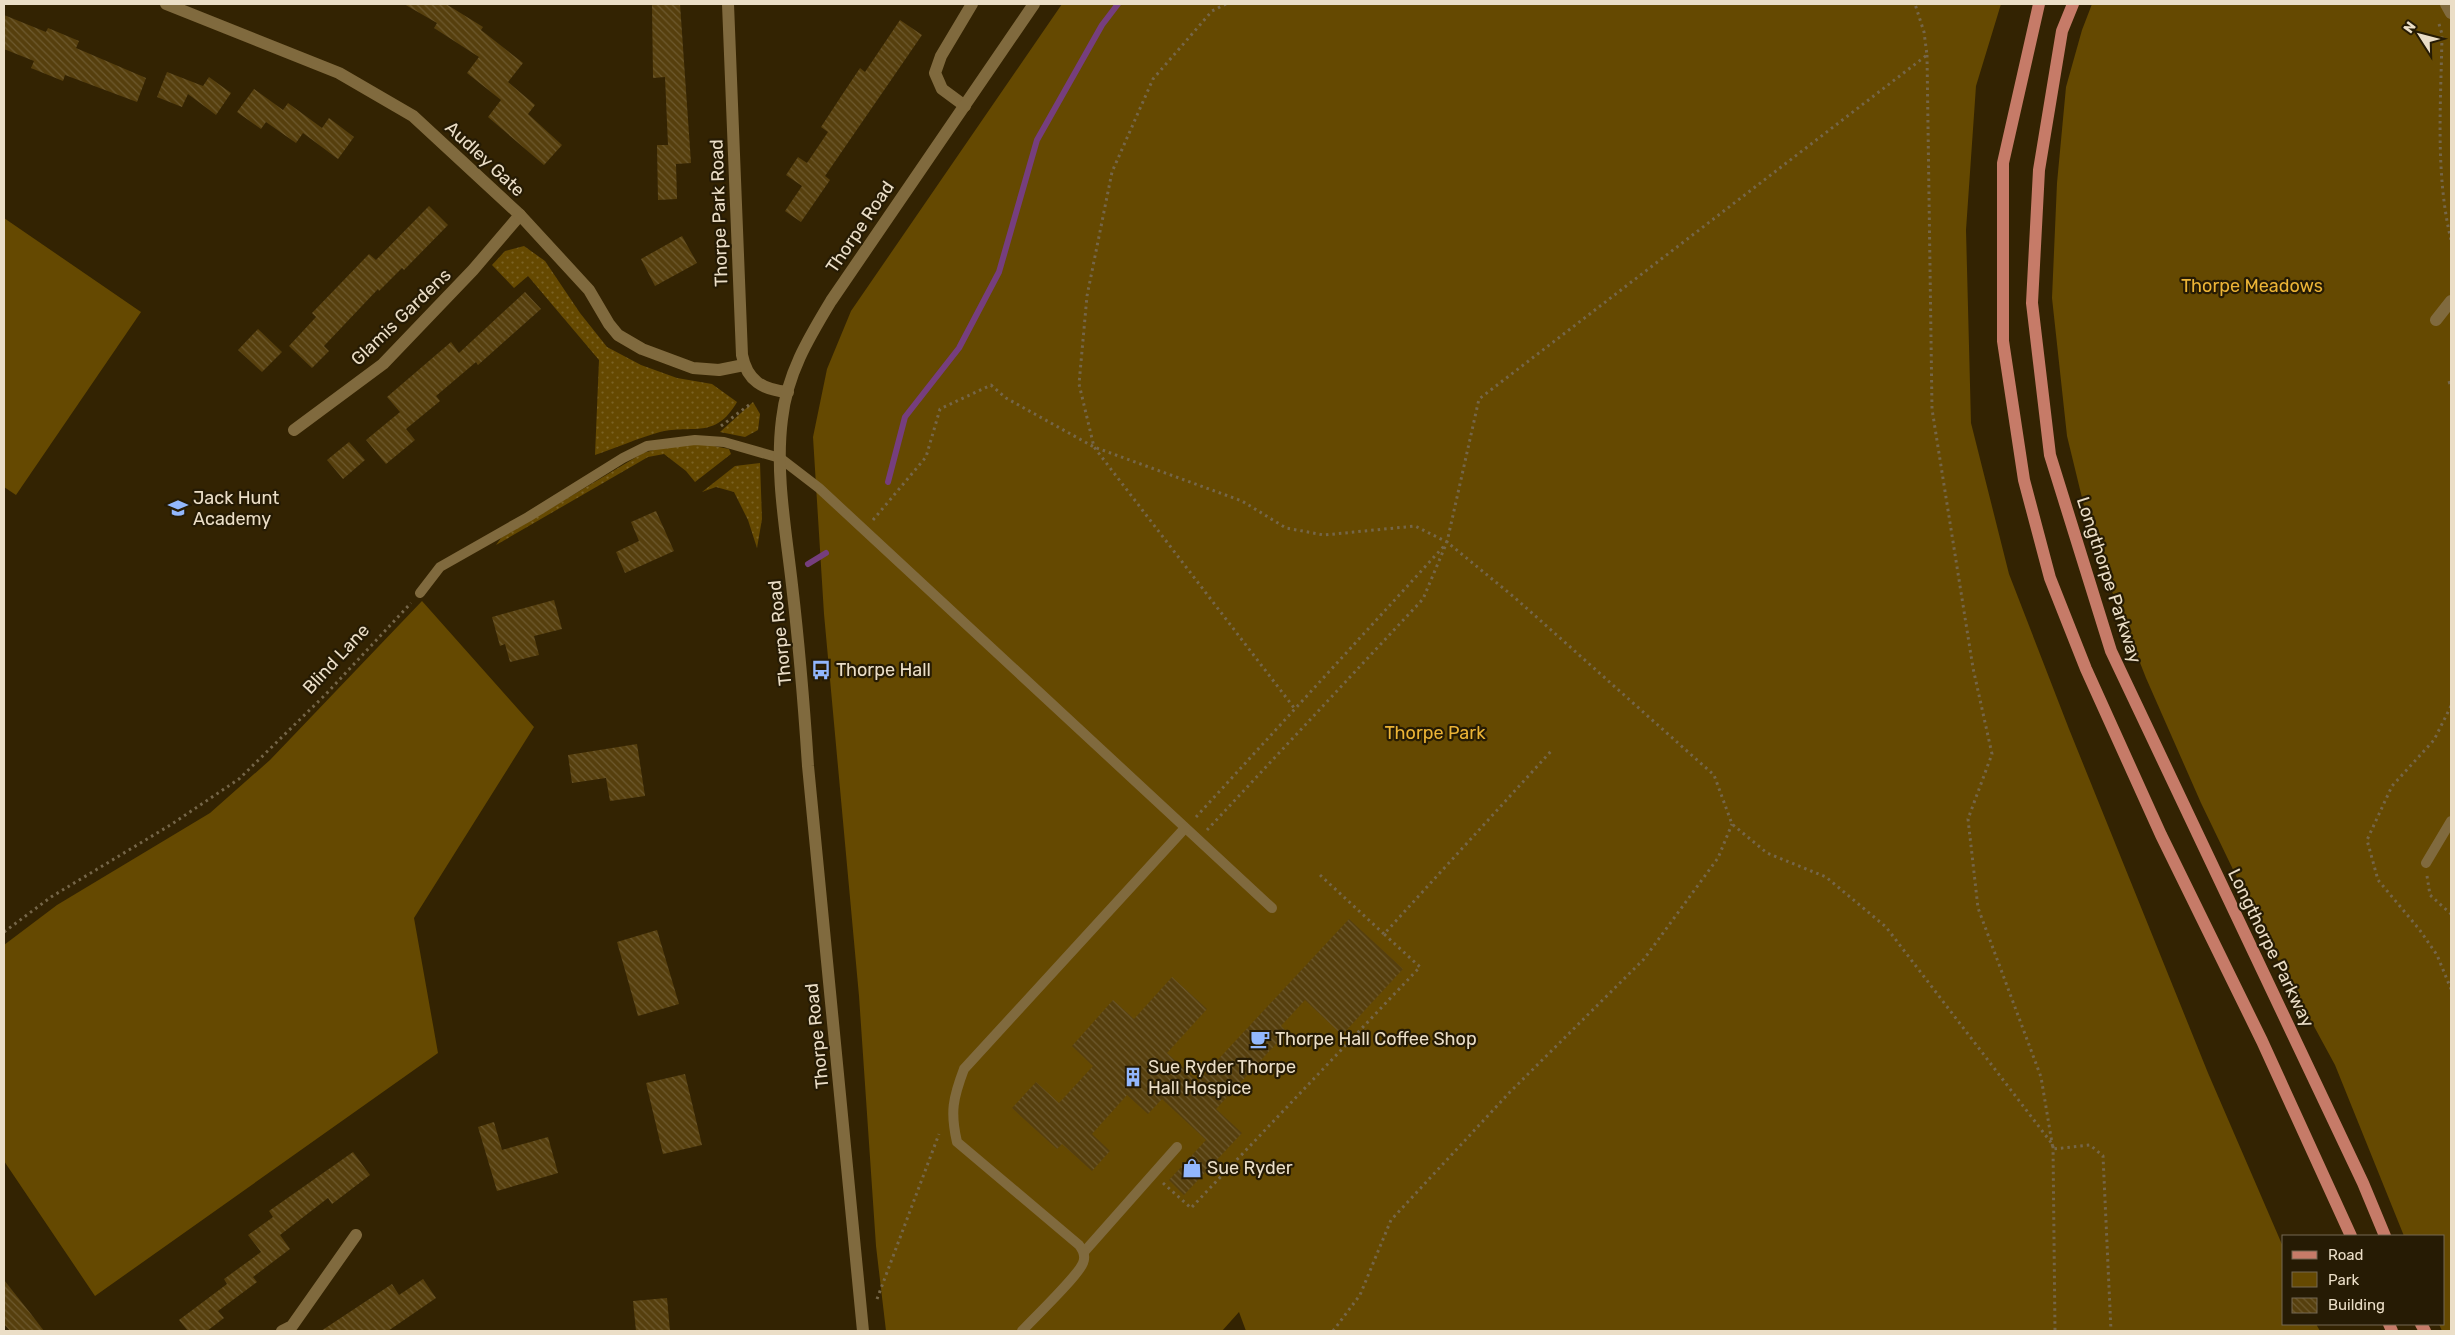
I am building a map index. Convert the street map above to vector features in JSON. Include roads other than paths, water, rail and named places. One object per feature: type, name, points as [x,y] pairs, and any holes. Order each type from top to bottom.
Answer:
[{"type":"main road","points":[[2039,4],[2003,164],[2003,341],[2024,480],[2050,578],[2086,669],[2161,835],[2262,1041],[2352,1235]]},
{"type":"main road","name":"Longthorpe Parkway","points":[[2073,4],[2062,31],[2038,179],[2032,303],[2050,455],[2111,651],[2364,1183],[2386,1235]]},
{"type":"street","name":"Audley Gate","points":[[166,4],[339,73],[413,116],[520,216],[589,290],[609,324],[618,335],[642,349],[693,368],[719,370],[744,365]]},
{"type":"street","name":"Thorpe Park Road","points":[[728,4],[739,327],[744,365]]},
{"type":"street","points":[[965,106],[942,89],[935,73],[941,56],[972,4]]},
{"type":"street","name":"Thorpe Road","points":[[863,1331],[809,775],[803,673],[783,505],[780,458],[782,418],[788,392],[803,347],[831,301],[1034,4]]},
{"type":"street","points":[[2446,4],[2451,13]]},
{"type":"street","name":"Glamis Gardens","points":[[294,430],[383,364],[473,270],[520,216]]},
{"type":"street","points":[[2436,320],[2451,301]]},
{"type":"street","points":[[744,365],[749,375],[758,384],[772,390],[788,392]]},
{"type":"street","points":[[290,1330],[356,1235]]},
{"type":"lane","points":[[420,593],[440,567],[623,458],[647,446],[676,441],[703,440],[724,442],[780,458],[819,488],[865,530],[1272,908]]},
{"type":"lane","points":[[2426,863],[2451,821]]},
{"type":"lane","points":[[1022,1331],[1084,1263],[1084,1252],[1079,1245],[957,1142],[952,1120],[953,1098],[964,1069],[1185,828]]},
{"type":"lane","points":[[1084,1252],[1178,1147]]},
{"type":"waterway","points":[[888,482],[905,417],[959,348],[999,272],[1037,140],[1102,25],[1118,4]]},
{"type":"waterway","points":[[808,564],[826,553]]},
{"type":"place","name":"Jack Hunt Academy","points":[[178,508]]},
{"type":"place","name":"Thorpe Hall","points":[[821,670]]},
{"type":"place","name":"Thorpe Hall Coffee Shop","points":[[1260,1039]]},
{"type":"place","name":"Sue Ryder Thorpe Hall Hospice","points":[[1133,1077]]},
{"type":"place","name":"Sue Ryder","points":[[1192,1168]]},
{"type":"park label","name":"Thorpe Meadows","points":[[2252,286]]},
{"type":"park label","name":"Thorpe Park","points":[[1435,733]]}]
